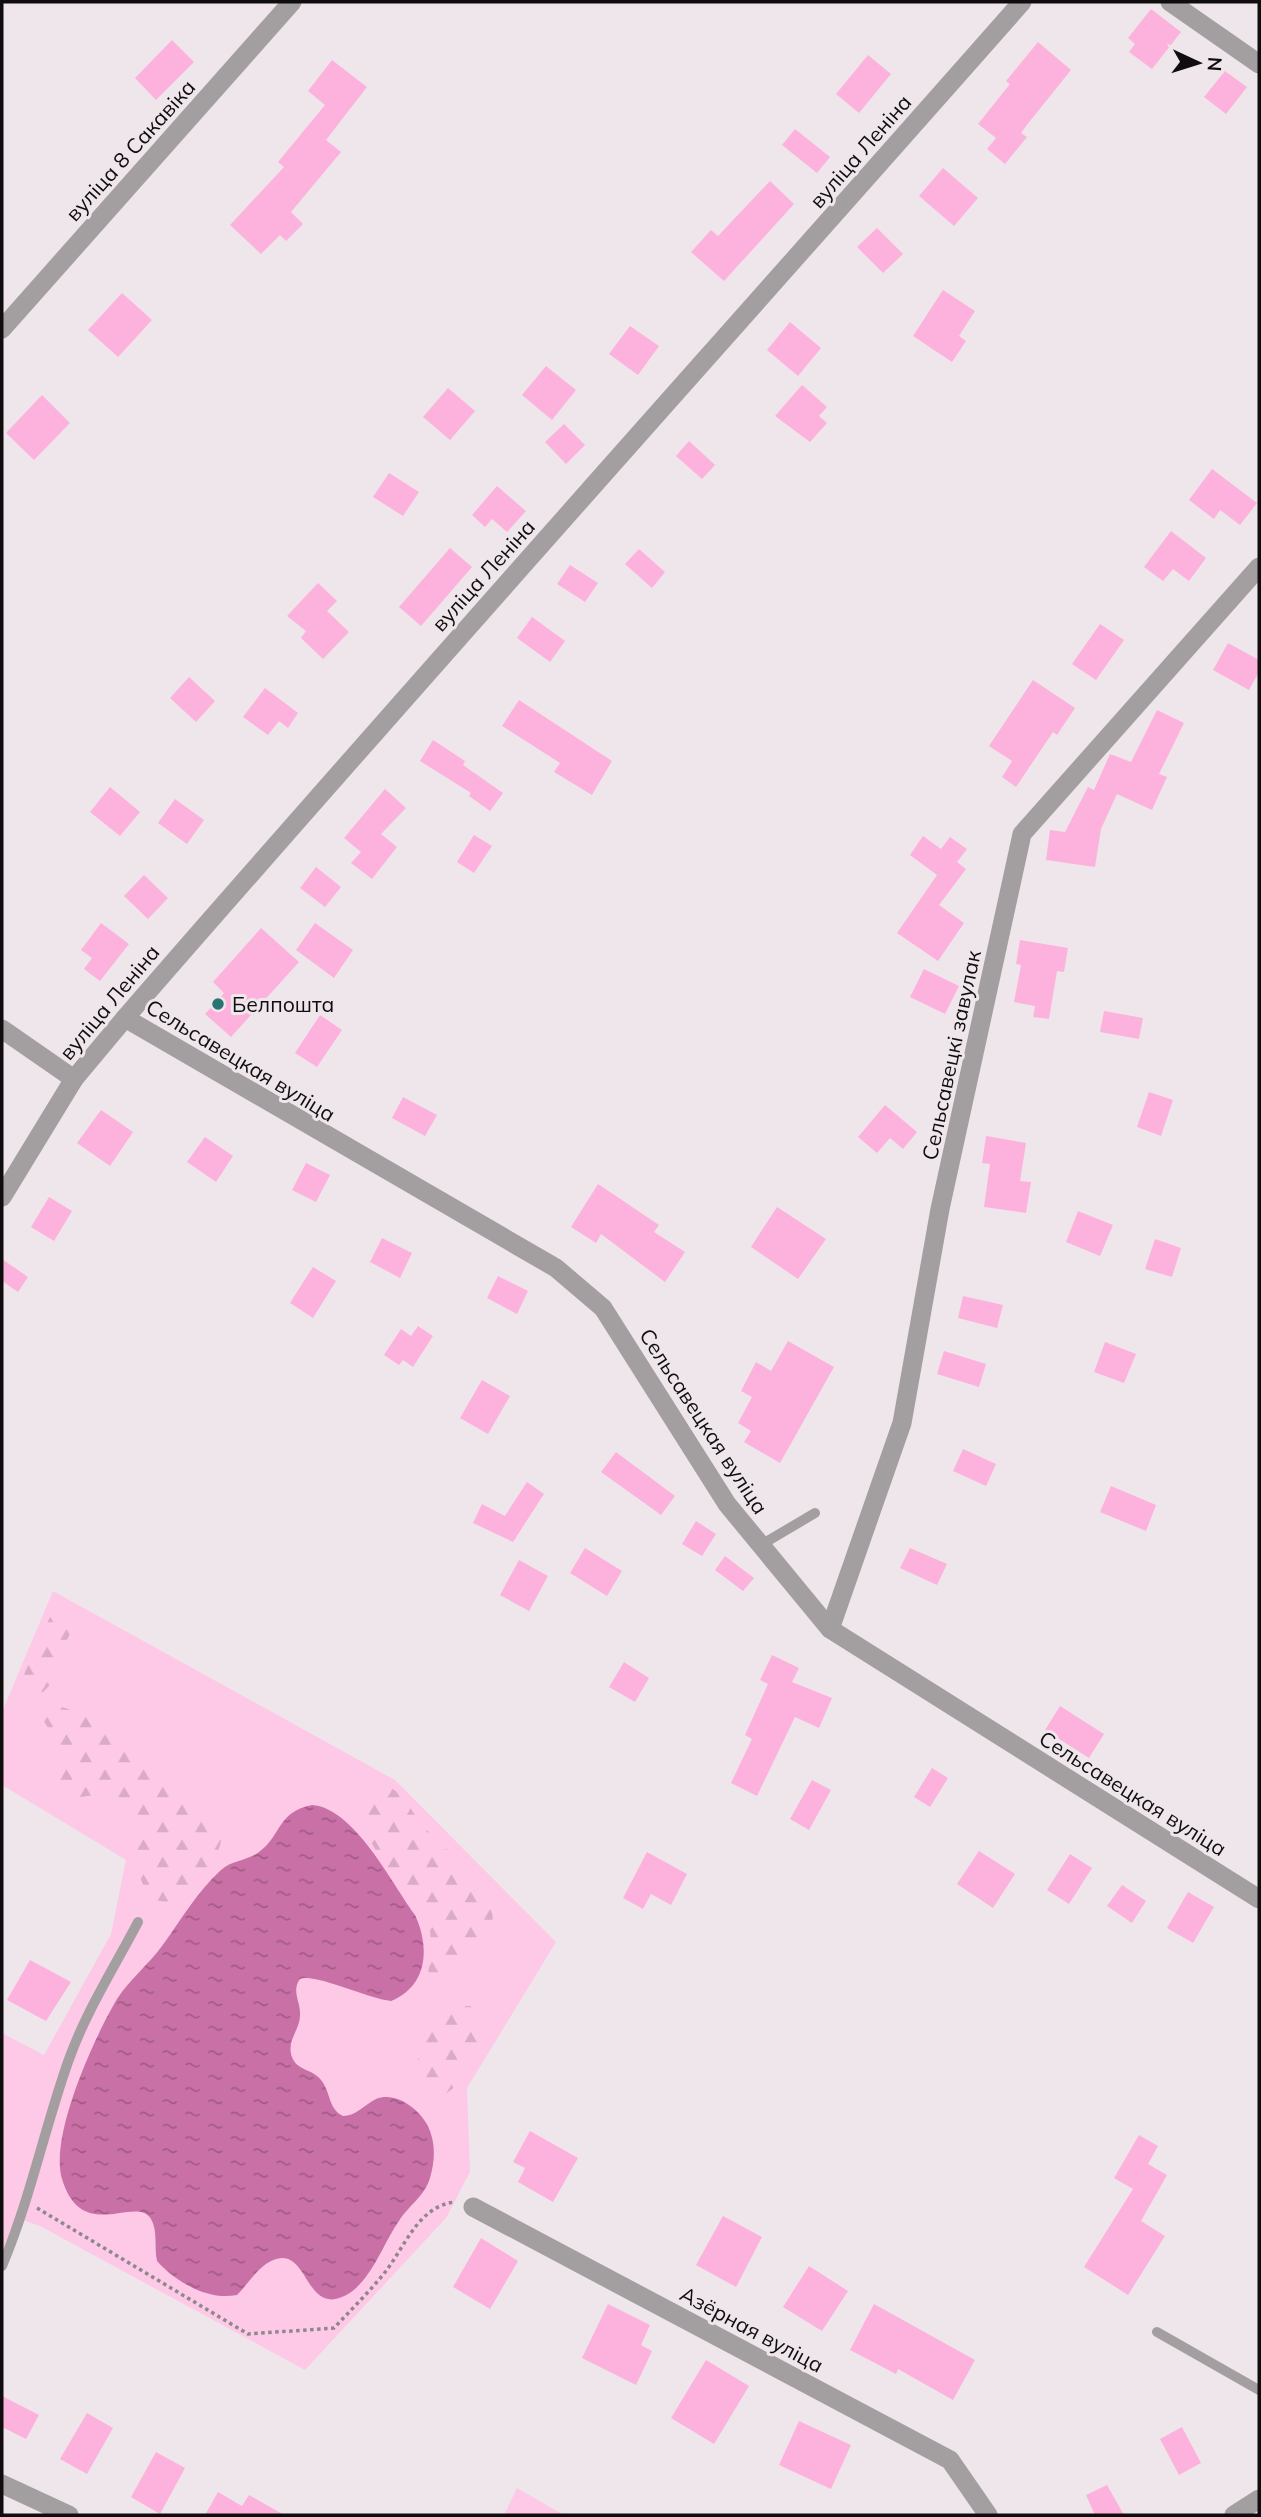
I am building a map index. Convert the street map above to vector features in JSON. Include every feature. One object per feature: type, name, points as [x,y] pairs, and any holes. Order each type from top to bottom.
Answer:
[{"type":"street","name":"вуліца 8 Сакавіка","points":[[2,328],[292,2]]},
{"type":"street","name":"вуліца Леніна","points":[[2,1197],[74,1079],[125,1018],[475,616],[607,472],[1022,2]]},
{"type":"street","points":[[1170,2],[1259,64]]},
{"type":"street","name":"Сельсавецкі завулак","points":[[830,1629],[902,1423],[940,1209],[1022,834],[1259,567]]},
{"type":"street","name":"Сельсавецкая вуліца","points":[[125,1018],[377,1167],[556,1268],[603,1308],[727,1504],[830,1629],[1259,1899]]},
{"type":"street","points":[[2,1029],[74,1079]]},
{"type":"street","name":"Азёрная вуліца","points":[[473,2207],[950,2460],[988,2515]]},
{"type":"street","points":[[2,2484],[69,2515]]},
{"type":"street","points":[[1234,2515],[1259,2499]]},
{"type":"lane","points":[[761,1545],[816,1513]]},
{"type":"lane","points":[[2,2266],[27,2202],[69,2060],[85,2021],[138,1922]]},
{"type":"lane","points":[[1157,2332],[1259,2390]]},
{"type":"path","points":[[27,2202],[248,2334],[334,2328],[383,2275],[429,2212],[453,2202],[473,2207]]},
{"type":"green space","points":[[53,1591],[395,1780],[556,1942],[467,2088],[470,2172],[446,2218],[305,2370],[40,2226],[17,2218],[2,2251],[2,2033],[44,2055],[111,1934],[126,1860],[2,1785],[2,1712]]},
{"type":"green space","points":[[58,1609],[71,1614],[74,1626],[59,1655],[53,1682],[37,1698],[25,1699],[20,1687],[22,1679],[50,1617]]},
{"type":"green space","points":[[51,1705],[84,1716],[121,1738],[139,1753],[170,1790],[208,1814],[219,1826],[221,1843],[218,1852],[201,1877],[182,1897],[165,1902],[153,1898],[145,1888],[139,1873],[129,1823],[116,1801],[100,1795],[75,1797],[59,1790],[55,1773],[58,1743],[43,1720],[45,1707]]},
{"type":"green space","points":[[382,1785],[402,1797],[420,1823],[475,1878],[491,1907],[493,1923],[488,1939],[467,1957],[441,1989],[430,1978],[429,1927],[409,1894],[381,1859],[370,1841],[364,1823],[364,1805],[373,1788]]},
{"type":"green space","points":[[460,2006],[470,2006],[477,2011],[482,2031],[479,2047],[470,2067],[457,2085],[440,2096],[431,2096],[422,2086],[417,2074],[422,2046],[438,2021]]},
{"type":"green space","points":[[517,2488],[564,2515],[504,2515]]},
{"type":"water","points":[[312,1805],[328,1809],[342,1819],[357,1832],[383,1866],[415,1915],[424,1952],[419,1976],[412,1986],[391,2001],[317,1980],[300,1979],[296,1992],[300,2015],[292,2040],[292,2057],[294,2062],[321,2080],[332,2105],[343,2116],[384,2097],[399,2100],[413,2108],[431,2132],[434,2152],[432,2172],[424,2190],[399,2221],[368,2274],[360,2284],[342,2297],[330,2299],[320,2296],[300,2269],[292,2261],[283,2258],[271,2261],[261,2268],[237,2295],[215,2295],[183,2283],[157,2261],[153,2224],[144,2213],[134,2211],[95,2214],[82,2210],[71,2199],[62,2179],[62,2138],[76,2087],[108,2016],[122,1992],[157,1953],[197,1897],[221,1870],[259,1852],[286,1818],[301,1808]]},
{"type":"building","points":[[1151,9],[1181,32],[1152,69],[1129,52],[1135,44],[1128,38]]},
{"type":"building","points":[[172,40],[194,62],[156,100],[135,78]]},
{"type":"building","points":[[1038,42],[1071,70],[1021,133],[1027,137],[1005,164],[987,149],[996,138],[978,124],[1010,84],[1006,81]]},
{"type":"building","points":[[868,55],[891,74],[859,113],[836,94]]},
{"type":"building","points":[[332,60],[367,87],[326,140],[341,152],[291,212],[303,224],[286,241],[280,235],[261,254],[230,225],[284,167],[278,162],[325,105],[308,91]]},
{"type":"building","points":[[1225,71],[1247,87],[1226,114],[1204,97]]},
{"type":"building","points":[[795,129],[830,157],[817,173],[782,145]]},
{"type":"building","points":[[943,168],[978,198],[954,226],[919,196]]},
{"type":"building","points":[[770,181],[794,204],[724,281],[691,252],[711,230],[718,236]]},
{"type":"building","points":[[877,228],[903,254],[883,273],[857,247]]},
{"type":"building","points":[[943,290],[975,311],[959,336],[966,341],[952,362],[913,336]]},
{"type":"building","points":[[122,293],[152,320],[118,357],[88,330]]},
{"type":"building","points":[[790,322],[821,348],[798,376],[767,350]]},
{"type":"building","points":[[630,326],[659,346],[638,375],[609,354]]},
{"type":"building","points":[[546,366],[576,390],[552,420],[522,395]]},
{"type":"building","points":[[802,385],[827,407],[819,416],[827,423],[810,442],[775,416]]},
{"type":"building","points":[[448,388],[475,411],[450,440],[423,417]]},
{"type":"building","points":[[42,395],[70,423],[34,460],[6,433]]},
{"type":"building","points":[[564,424],[585,445],[566,464],[545,442]]},
{"type":"building","points":[[689,441],[715,465],[702,479],[676,456]]},
{"type":"building","points":[[1212,469],[1257,503],[1240,525],[1220,510],[1214,519],[1189,500]]},
{"type":"building","points":[[389,473],[419,492],[403,516],[373,497]]},
{"type":"building","points":[[497,486],[526,511],[507,532],[492,519],[485,527],[472,515]]},
{"type":"building","points":[[1171,531],[1206,558],[1189,581],[1173,569],[1163,581],[1144,567]]},
{"type":"building","points":[[450,548],[472,567],[421,626],[399,607]]},
{"type":"building","points":[[639,549],[665,572],[652,588],[625,564]]},
{"type":"building","points":[[570,565],[598,583],[585,602],[557,584]]},
{"type":"building","points":[[318,583],[337,601],[327,611],[349,632],[323,659],[301,638],[306,631],[287,616]]},
{"type":"building","points":[[532,617],[565,641],[550,662],[517,638]]},
{"type":"building","points":[[1100,624],[1124,640],[1096,680],[1072,664]]},
{"type":"building","points":[[1228,643],[1259,660],[1259,672],[1249,690],[1213,670]]},
{"type":"building","points":[[189,677],[215,701],[196,722],[170,698]]},
{"type":"building","points":[[1033,680],[1075,708],[1057,735],[1053,732],[1016,787],[1002,777],[1012,761],[989,746]]},
{"type":"building","points":[[265,688],[298,713],[288,728],[279,721],[268,735],[243,717]]},
{"type":"building","points":[[519,700],[612,761],[592,795],[554,772],[560,763],[502,726]]},
{"type":"building","points":[[1157,710],[1184,723],[1159,774],[1167,777],[1152,810],[1117,794],[1101,829],[1095,867],[1046,860],[1050,830],[1065,832],[1088,787],[1094,790],[1110,754],[1131,762]]},
{"type":"building","points":[[433,740],[465,761],[463,765],[503,793],[490,811],[469,796],[471,793],[420,761]]},
{"type":"building","points":[[110,787],[140,812],[120,836],[90,812]]},
{"type":"building","points":[[385,789],[406,808],[381,834],[397,847],[372,879],[351,863],[361,852],[344,838]]},
{"type":"building","points":[[175,799],[204,820],[187,844],[158,823]]},
{"type":"building","points":[[474,835],[492,846],[474,873],[457,862]]},
{"type":"building","points":[[923,836],[941,849],[950,837],[967,849],[957,862],[966,869],[939,905],[964,923],[938,961],[897,933],[937,875],[910,855]]},
{"type":"building","points":[[316,867],[341,887],[325,907],[300,888]]},
{"type":"building","points":[[144,875],[168,898],[148,919],[124,896]]},
{"type":"building","points":[[101,923],[129,944],[100,981],[84,969],[92,958],[81,950]]},
{"type":"building","points":[[315,923],[353,950],[334,978],[296,950]]},
{"type":"building","points":[[261,928],[299,962],[231,1037],[205,1014],[224,993],[213,982]]},
{"type":"building","points":[[1020,940],[1068,948],[1064,972],[1057,971],[1049,1019],[1033,1017],[1035,1006],[1014,1002],[1021,965],[1016,964]]},
{"type":"building","points":[[924,969],[959,986],[945,1014],[910,997]]},
{"type":"building","points":[[1104,1011],[1143,1018],[1139,1039],[1100,1032]]},
{"type":"building","points":[[320,1015],[342,1030],[317,1067],[295,1053]]},
{"type":"building","points":[[1149,1092],[1173,1100],[1161,1136],[1137,1127]]},
{"type":"building","points":[[403,1097],[437,1115],[425,1136],[392,1118]]},
{"type":"building","points":[[885,1105],[917,1132],[903,1149],[890,1138],[877,1153],[858,1137]]},
{"type":"building","points":[[101,1110],[133,1132],[110,1166],[77,1143]]},
{"type":"building","points":[[986,1136],[1026,1143],[1020,1181],[1031,1182],[1026,1213],[984,1207],[990,1164],[982,1163]]},
{"type":"building","points":[[205,1137],[233,1156],[216,1182],[187,1162]]},
{"type":"building","points":[[306,1163],[330,1175],[316,1202],[292,1190]]},
{"type":"building","points":[[598,1184],[659,1225],[654,1232],[685,1252],[665,1282],[601,1234],[596,1243],[571,1227]]},
{"type":"building","points":[[49,1197],[72,1211],[54,1241],[31,1227]]},
{"type":"building","points":[[777,1207],[826,1239],[798,1279],[751,1247]]},
{"type":"building","points":[[1078,1211],[1113,1225],[1100,1256],[1066,1242]]},
{"type":"building","points":[[382,1238],[412,1253],[400,1278],[370,1262]]},
{"type":"building","points":[[1155,1239],[1181,1248],[1172,1277],[1145,1269]]},
{"type":"building","points":[[2,1259],[28,1277],[18,1292],[2,1281]]},
{"type":"building","points":[[313,1267],[336,1281],[313,1318],[290,1303]]},
{"type":"building","points":[[498,1276],[528,1291],[517,1314],[487,1298]]},
{"type":"building","points":[[963,1296],[1003,1305],[997,1328],[958,1318]]},
{"type":"building","points":[[418,1326],[433,1336],[413,1367],[403,1360],[399,1365],[384,1355],[401,1329],[411,1336]]},
{"type":"building","points":[[788,1341],[834,1367],[780,1463],[744,1442],[751,1431],[738,1423],[752,1397],[741,1391],[756,1362],[771,1371]]},
{"type":"building","points":[[1105,1342],[1136,1354],[1124,1383],[1094,1372]]},
{"type":"building","points":[[944,1351],[986,1364],[979,1387],[937,1374]]},
{"type":"building","points":[[482,1380],[510,1396],[488,1434],[460,1418]]},
{"type":"building","points":[[963,1449],[996,1464],[986,1486],[953,1471]]},
{"type":"building","points":[[616,1452],[675,1496],[661,1515],[601,1472]]},
{"type":"building","points":[[527,1482],[544,1494],[513,1542],[473,1523],[482,1504],[505,1516]]},
{"type":"building","points":[[1111,1486],[1156,1505],[1146,1531],[1100,1512]]},
{"type":"building","points":[[696,1521],[716,1534],[702,1556],[682,1544]]},
{"type":"building","points":[[585,1548],[622,1571],[607,1596],[570,1573]]},
{"type":"building","points":[[910,1548],[947,1564],[937,1585],[900,1568]]},
{"type":"building","points":[[725,1556],[754,1578],[743,1591],[715,1570]]},
{"type":"building","points":[[519,1560],[548,1576],[529,1611],[500,1595]]},
{"type":"building","points":[[772,1655],[799,1668],[792,1682],[832,1698],[819,1728],[795,1717],[757,1796],[731,1783],[752,1739],[745,1735],[768,1684],[760,1680]]},
{"type":"building","points":[[624,1662],[649,1678],[635,1702],[609,1687]]},
{"type":"building","points":[[1060,1706],[1104,1734],[1089,1758],[1045,1730]]},
{"type":"building","points":[[932,1768],[948,1778],[930,1807],[914,1797]]},
{"type":"building","points":[[812,1780],[831,1790],[809,1830],[790,1819]]},
{"type":"building","points":[[979,1851],[1015,1874],[993,1908],[957,1884]]},
{"type":"building","points":[[647,1852],[687,1874],[671,1905],[651,1894],[643,1909],[623,1898]]},
{"type":"building","points":[[1070,1854],[1092,1868],[1069,1904],[1047,1890]]},
{"type":"building","points":[[1122,1885],[1146,1901],[1132,1923],[1107,1906]]},
{"type":"building","points":[[1188,1892],[1214,1907],[1193,1943],[1167,1928]]},
{"type":"building","points":[[30,1960],[71,1982],[46,2021],[7,2000]]},
{"type":"building","points":[[530,2131],[578,2158],[553,2202],[518,2182],[525,2168],[513,2162]]},
{"type":"building","points":[[1139,2135],[1158,2146],[1148,2164],[1167,2175],[1141,2221],[1165,2236],[1128,2295],[1084,2267],[1133,2189],[1114,2178]]},
{"type":"building","points":[[723,2216],[762,2237],[736,2287],[696,2265]]},
{"type":"building","points":[[481,2238],[518,2261],[490,2309],[453,2287]]},
{"type":"building","points":[[809,2266],[848,2291],[822,2331],[783,2307]]},
{"type":"building","points":[[608,2304],[650,2325],[641,2345],[652,2351],[636,2385],[582,2358]]},
{"type":"building","points":[[874,2304],[975,2360],[953,2400],[898,2369],[896,2374],[850,2350]]},
{"type":"building","points":[[706,2360],[749,2386],[714,2444],[671,2418]]},
{"type":"building","points":[[2,2396],[39,2415],[26,2439],[2,2427]]},
{"type":"building","points":[[87,2413],[113,2428],[87,2474],[60,2459]]},
{"type":"building","points":[[799,2421],[851,2445],[831,2489],[779,2465]]},
{"type":"building","points":[[1182,2427],[1201,2463],[1179,2475],[1160,2439]]},
{"type":"building","points":[[156,2452],[185,2468],[160,2514],[131,2497]]},
{"type":"building","points":[[1107,2485],[1124,2515],[1095,2515],[1086,2495]]},
{"type":"building","points":[[218,2492],[242,2506],[249,2495],[284,2515],[205,2515]]},
{"type":"place","name":"Белпошта","points":[[218,1004]]}]
